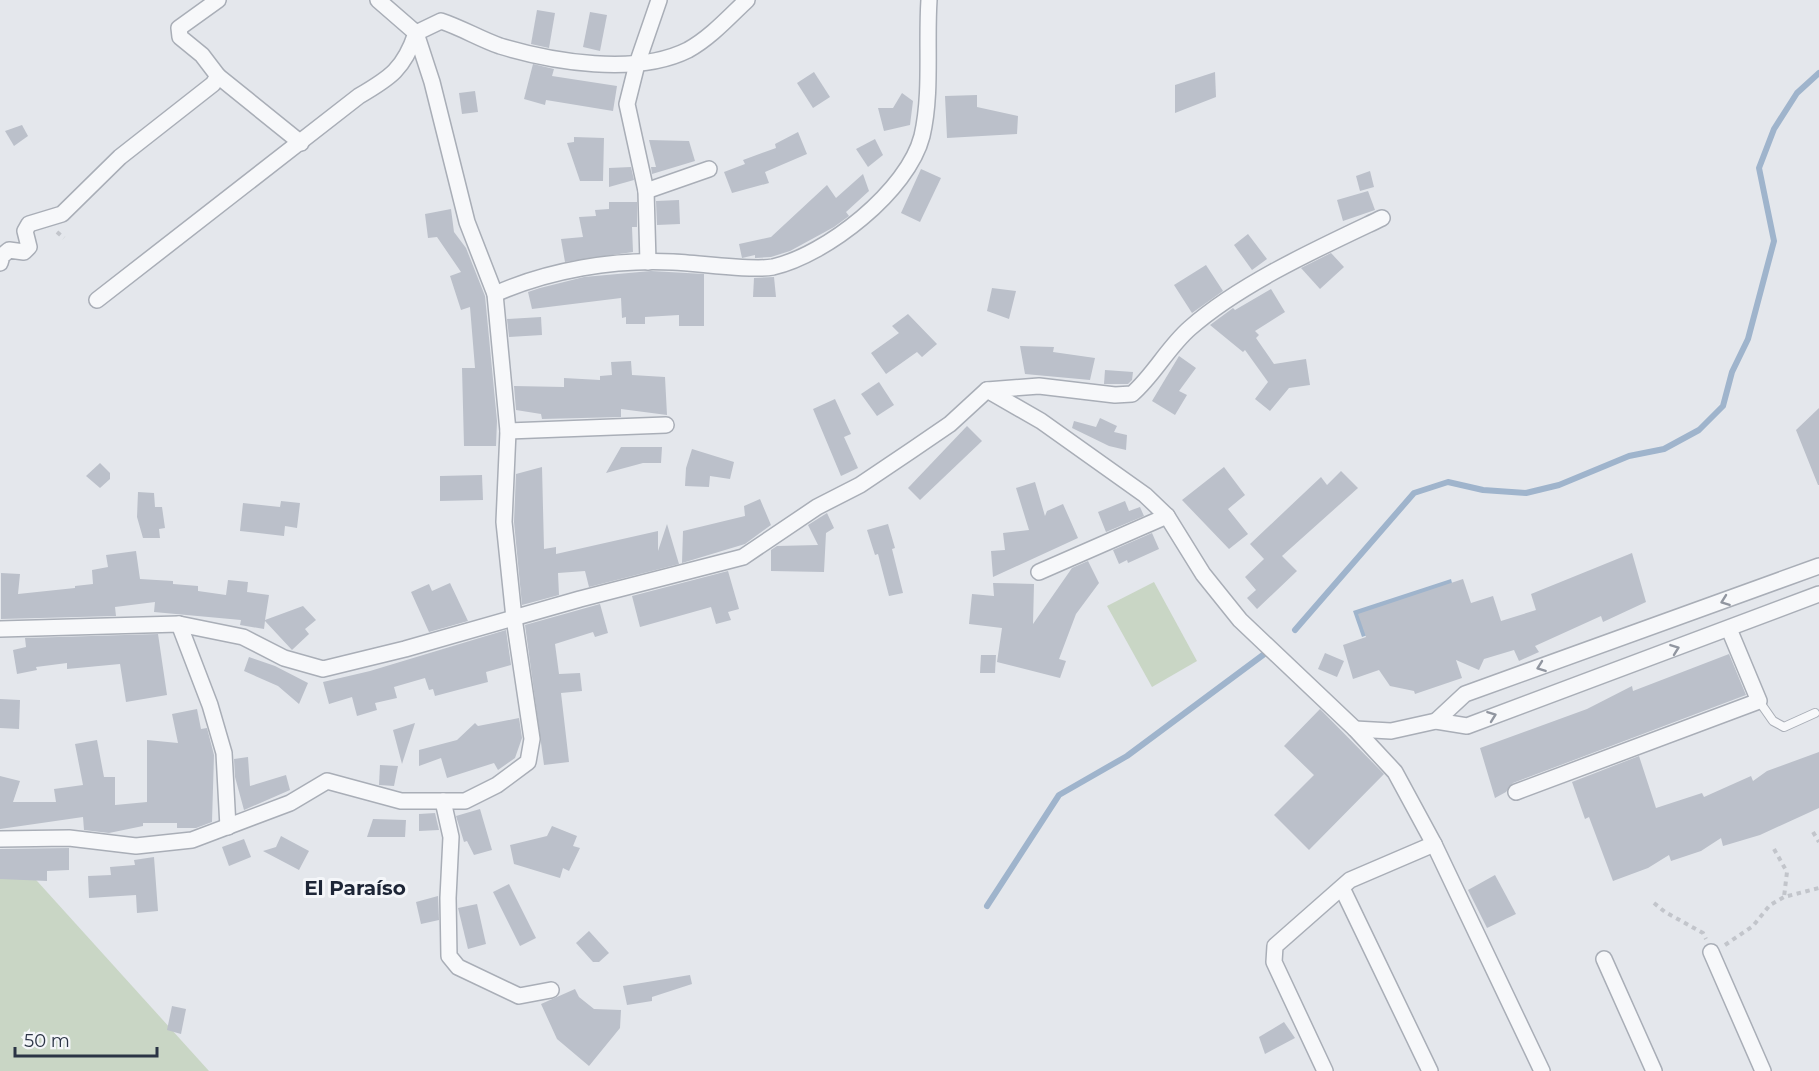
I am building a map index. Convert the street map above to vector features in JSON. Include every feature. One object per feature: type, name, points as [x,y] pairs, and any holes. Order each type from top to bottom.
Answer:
[{"type":"street","points":[[218,0],[179,27],[180,37],[202,55],[218,76],[301,143]]},
{"type":"street","points":[[0,839],[69,838],[136,846],[192,840],[290,803],[327,781],[401,801],[465,801],[497,785],[528,762],[532,739],[514,618],[504,522],[508,431],[499,315],[495,294],[467,222],[432,82],[416,33],[378,0]]},
{"type":"street","points":[[648,262],[645,191],[627,104],[637,64],[659,0]]},
{"type":"street","points":[[97,300],[359,96],[392,76],[409,54],[416,33],[441,21],[501,46],[566,61],[637,64],[687,50],[715,30],[747,0]]},
{"type":"street","points":[[495,294],[516,285],[575,269],[648,262],[772,267],[812,250],[860,222],[905,173],[921,139],[926,114],[928,0]]},
{"type":"street","points":[[0,263],[2,256],[9,250],[24,252],[29,247],[25,231],[29,224],[62,214],[120,157],[201,94],[218,76]]},
{"type":"street","points":[[645,191],[709,169]]},
{"type":"street","points":[[0,629],[178,624],[243,637],[284,658],[323,669],[405,650],[514,618],[743,557],[817,507],[860,485],[950,424],[987,390],[1039,386],[1115,395],[1132,394],[1190,328],[1198,322],[1240,293],[1311,252],[1382,218]]},
{"type":"street","points":[[987,390],[1041,421],[1145,495],[1167,516],[1203,574],[1240,620],[1355,729],[1395,772],[1434,844],[1542,1071]]},
{"type":"street","points":[[508,431],[666,425]]},
{"type":"street","points":[[1040,572],[1167,516]]},
{"type":"street","points":[[1436,721],[1465,694],[1819,566]]},
{"type":"street","points":[[1765,586],[1773,611]]},
{"type":"street","points":[[1355,729],[1391,731],[1436,721],[1467,726],[1819,594]]},
{"type":"street","points":[[178,624],[210,705],[225,753],[228,827]]},
{"type":"street","points":[[1516,792],[1759,700],[1729,629]]},
{"type":"street","points":[[443,801],[452,837],[448,898],[449,956],[458,967],[519,996],[550,990]]},
{"type":"street","points":[[1325,1071],[1274,962],[1275,946],[1350,880],[1434,844]]},
{"type":"street","points":[[1342,888],[1430,1071]]},
{"type":"street","points":[[1711,952],[1763,1071]]},
{"type":"street","points":[[1604,959],[1654,1071]]},
{"type":"lane","points":[[1759,700],[1773,722],[1784,727],[1815,713]]},
{"type":"path","points":[[1814,832],[1819,842]]},
{"type":"path","points":[[1774,849],[1787,872],[1784,897]]},
{"type":"path","points":[[1654,903],[1665,912],[1703,933],[1711,952],[1753,926],[1770,905],[1784,897],[1819,888]]},
{"type":"green space","points":[[1154,582],[1197,661],[1152,687],[1107,606]]},
{"type":"green space","points":[[0,870],[28,871],[209,1071],[0,1071]]},
{"type":"water","points":[[1451,579],[1457,604],[1362,637],[1353,611]]},
{"type":"building","points":[[537,10],[555,13],[549,48],[531,44]]},
{"type":"building","points":[[590,12],[607,15],[600,51],[583,47]]},
{"type":"building","points":[[533,64],[554,69],[552,76],[617,86],[613,111],[546,100],[545,105],[524,99]]},
{"type":"building","points":[[814,72],[830,97],[813,108],[797,83]]},
{"type":"building","points":[[1215,72],[1216,97],[1175,113],[1175,85]]},
{"type":"building","points":[[475,91],[478,112],[462,114],[459,93]]},
{"type":"building","points":[[902,93],[913,101],[910,125],[884,131],[878,108],[893,108]]},
{"type":"building","points":[[977,95],[977,107],[1018,116],[1017,134],[947,138],[945,96]]},
{"type":"building","points":[[22,125],[28,136],[14,146],[5,131]]},
{"type":"building","points":[[798,132],[807,154],[765,172],[769,183],[732,193],[724,172],[745,164],[743,160],[776,148],[775,144]]},
{"type":"building","points":[[574,137],[604,138],[603,181],[580,181],[567,143],[574,142]]},
{"type":"building","points":[[875,139],[883,155],[868,167],[856,149]]},
{"type":"building","points":[[649,140],[689,141],[695,161],[652,174],[651,167],[656,167]]},
{"type":"building","points":[[631,167],[634,180],[609,187],[609,168]]},
{"type":"building","points":[[921,169],[941,178],[920,222],[901,213]]},
{"type":"building","points":[[1370,171],[1374,187],[1360,191],[1356,176]]},
{"type":"building","points":[[863,174],[869,191],[846,212],[849,216],[834,227],[790,251],[771,257],[755,258],[755,255],[742,258],[739,244],[771,237],[827,185],[836,198]]},
{"type":"building","points":[[1368,191],[1375,210],[1343,221],[1337,200]]},
{"type":"building","points":[[679,200],[680,224],[657,225],[656,201]]},
{"type":"building","points":[[609,202],[637,202],[637,227],[632,227],[633,252],[565,262],[561,239],[583,237],[579,217],[596,216],[595,210],[609,209]]},
{"type":"building","points":[[451,209],[454,232],[466,248],[485,296],[497,421],[496,446],[464,446],[462,368],[475,368],[470,307],[461,310],[450,276],[461,272],[437,237],[428,238],[425,214]]},
{"type":"building","points":[[1248,234],[1267,259],[1252,270],[1234,245]]},
{"type":"building","points":[[1331,253],[1344,267],[1320,289],[1301,268]]},
{"type":"building","points":[[1206,265],[1223,291],[1192,313],[1174,285]]},
{"type":"building","points":[[651,271],[704,274],[704,326],[679,326],[679,315],[645,317],[645,324],[626,324],[626,317],[622,318],[621,298],[532,309],[528,292],[540,288],[584,277]]},
{"type":"building","points":[[774,277],[776,297],[753,297],[754,278]]},
{"type":"building","points":[[992,288],[1016,291],[1009,319],[987,311]]},
{"type":"building","points":[[1271,289],[1285,312],[1255,331],[1259,335],[1256,338],[1274,364],[1306,359],[1310,385],[1289,388],[1270,411],[1255,399],[1268,382],[1245,350],[1243,352],[1210,325],[1233,308],[1235,310]]},
{"type":"building","points":[[908,314],[937,344],[922,357],[917,352],[886,374],[871,353],[899,333],[892,326]]},
{"type":"building","points":[[541,317],[542,335],[509,337],[507,319]]},
{"type":"building","points":[[1020,346],[1054,347],[1053,352],[1095,358],[1090,380],[1025,374]]},
{"type":"building","points":[[1179,356],[1196,368],[1179,391],[1187,395],[1175,415],[1152,401]]},
{"type":"building","points":[[631,361],[632,375],[665,377],[667,415],[621,409],[621,417],[542,419],[541,414],[516,410],[514,386],[564,387],[564,378],[600,380],[600,376],[612,375],[611,362]]},
{"type":"building","points":[[1105,370],[1133,372],[1132,380],[1128,384],[1104,384]]},
{"type":"building","points":[[879,382],[894,405],[877,416],[861,394]]},
{"type":"building","points":[[835,399],[851,434],[844,437],[858,468],[841,476],[813,409]]},
{"type":"building","points":[[1819,408],[1819,485],[1818,485],[1796,430]]},
{"type":"building","points":[[1100,418],[1117,426],[1114,432],[1127,435],[1126,450],[1109,446],[1072,428],[1074,421],[1096,427]]},
{"type":"building","points":[[967,426],[982,441],[920,500],[908,488]]},
{"type":"building","points":[[621,447],[662,447],[661,463],[643,463],[606,473]]},
{"type":"building","points":[[692,449],[734,462],[730,479],[710,476],[709,487],[685,486],[686,468]]},
{"type":"building","points":[[100,463],[110,473],[110,479],[100,488],[86,476]]},
{"type":"building","points":[[542,467],[544,549],[556,547],[556,554],[658,531],[658,551],[667,524],[679,564],[589,587],[585,571],[558,573],[559,595],[522,605],[514,522],[516,474]]},
{"type":"building","points":[[1224,467],[1245,495],[1228,509],[1248,534],[1229,549],[1182,500]]},
{"type":"building","points":[[1341,471],[1358,488],[1282,556],[1297,571],[1257,609],[1247,598],[1256,590],[1245,577],[1264,559],[1250,544],[1321,477],[1327,485]]},
{"type":"building","points":[[482,475],[483,500],[440,501],[440,476]]},
{"type":"building","points":[[1035,482],[1045,516],[1047,511],[1063,504],[1078,538],[993,577],[991,551],[1005,550],[1003,533],[1029,530],[1016,488]]},
{"type":"building","points":[[138,492],[154,493],[155,507],[162,507],[165,528],[159,529],[160,538],[143,538],[137,517]]},
{"type":"building","points":[[760,499],[771,525],[745,544],[682,563],[683,531],[745,516],[744,506]]},
{"type":"building","points":[[281,501],[300,503],[297,528],[285,526],[284,536],[240,531],[243,503],[280,507]]},
{"type":"building","points":[[1125,501],[1129,511],[1140,507],[1144,516],[1106,532],[1098,512]]},
{"type":"building","points":[[827,513],[834,528],[826,533],[824,572],[771,571],[771,550],[777,546],[818,545],[808,525]]},
{"type":"building","points":[[888,524],[903,593],[889,596],[878,554],[875,555],[867,530]]},
{"type":"building","points":[[1152,533],[1159,549],[1128,563],[1127,560],[1119,564],[1113,550]]},
{"type":"building","points":[[136,551],[140,579],[173,581],[173,584],[198,586],[198,591],[226,595],[228,580],[248,582],[247,592],[269,595],[265,620],[303,606],[316,620],[305,629],[309,634],[292,650],[265,621],[264,629],[240,625],[241,620],[154,612],[155,602],[115,607],[116,616],[1,619],[1,573],[20,574],[18,594],[75,588],[75,586],[93,584],[92,570],[108,567],[106,555]]},
{"type":"building","points":[[1632,553],[1646,602],[1603,622],[1601,616],[1535,646],[1539,652],[1519,661],[1514,650],[1484,659],[1479,670],[1456,660],[1462,678],[1415,694],[1414,691],[1390,686],[1379,670],[1353,679],[1343,645],[1366,637],[1358,614],[1463,579],[1471,603],[1493,596],[1501,621],[1536,610],[1531,594]]},
{"type":"building","points":[[1088,561],[1099,583],[1076,614],[1059,659],[1066,661],[1060,678],[997,662],[1002,628],[969,624],[972,594],[994,596],[993,583],[1034,584],[1033,624],[1072,568]]},
{"type":"building","points":[[728,571],[739,609],[728,612],[731,620],[716,624],[711,607],[640,627],[632,596]]},
{"type":"building","points":[[450,583],[468,621],[429,632],[411,592],[429,584],[432,591]]},
{"type":"building","points":[[600,604],[608,633],[595,637],[593,632],[555,644],[559,674],[580,673],[582,691],[561,693],[569,762],[544,765],[525,625]]},
{"type":"building","points":[[506,630],[511,665],[486,672],[488,682],[435,696],[433,689],[429,690],[425,678],[394,687],[397,698],[375,703],[377,710],[357,716],[352,697],[329,704],[323,682],[370,671]]},
{"type":"building","points":[[158,634],[167,695],[126,702],[120,664],[67,669],[67,663],[36,667],[37,670],[17,674],[13,650],[26,647],[25,638]]},
{"type":"building","points":[[1325,653],[1344,661],[1337,677],[1318,669]]},
{"type":"building","points":[[1729,654],[1746,695],[1513,783],[1506,792],[1495,798],[1480,748],[1587,709],[1632,686],[1633,691]]},
{"type":"building","points":[[981,655],[996,655],[995,673],[980,673]]},
{"type":"building","points":[[249,657],[275,666],[308,683],[299,704],[278,686],[244,671]]},
{"type":"building","points":[[0,699],[20,700],[19,729],[0,728]]},
{"type":"building","points":[[197,709],[201,729],[207,728],[214,755],[212,822],[196,828],[177,828],[177,823],[143,823],[143,826],[109,833],[84,830],[83,817],[0,829],[0,776],[20,781],[13,802],[56,802],[54,789],[83,785],[75,744],[97,740],[104,777],[115,777],[115,805],[147,802],[147,740],[178,743],[172,714]]},
{"type":"building","points":[[1320,709],[1384,774],[1309,850],[1274,815],[1314,775],[1284,746]]},
{"type":"building","points":[[519,718],[522,738],[515,758],[498,770],[494,763],[447,778],[441,758],[419,766],[419,750],[457,740],[475,723],[478,726]]},
{"type":"building","points":[[415,723],[402,764],[393,730]]},
{"type":"building","points":[[1819,752],[1819,808],[1760,835],[1723,846],[1721,838],[1701,851],[1671,861],[1669,855],[1648,868],[1613,881],[1589,817],[1585,819],[1572,782],[1639,756],[1656,808],[1702,793],[1704,797],[1751,776],[1753,781],[1767,771]]},
{"type":"building","points":[[248,757],[250,786],[286,775],[290,790],[244,810],[235,777],[234,759]]},
{"type":"building","points":[[380,765],[398,766],[394,786],[379,785]]},
{"type":"building","points":[[480,809],[492,850],[474,855],[467,841],[464,842],[456,816]]},
{"type":"building","points":[[435,813],[439,830],[419,831],[419,814]]},
{"type":"building","points":[[373,819],[406,820],[405,837],[367,837]]},
{"type":"building","points":[[552,826],[577,836],[573,846],[580,848],[569,871],[563,868],[560,878],[514,864],[510,845],[547,836]]},
{"type":"building","points":[[281,836],[309,851],[299,870],[263,851],[276,847]]},
{"type":"building","points":[[244,839],[251,857],[229,866],[222,847]]},
{"type":"building","points":[[69,848],[69,870],[47,871],[47,881],[0,879],[0,849]]},
{"type":"building","points":[[154,857],[158,911],[137,913],[136,895],[89,898],[88,876],[111,875],[110,867],[135,865],[134,860]]},
{"type":"building","points":[[1495,875],[1516,914],[1487,928],[1468,890]]},
{"type":"building","points":[[509,884],[536,938],[520,946],[493,892]]},
{"type":"building","points":[[438,896],[439,920],[421,924],[416,902]]},
{"type":"building","points":[[477,904],[486,944],[468,949],[458,908]]},
{"type":"building","points":[[589,931],[609,953],[599,962],[593,962],[576,943]]},
{"type":"building","points":[[690,975],[692,984],[652,997],[652,1001],[627,1005],[623,986]]},
{"type":"building","points":[[575,989],[579,997],[594,1009],[621,1010],[620,1028],[589,1066],[557,1039],[541,1004]]},
{"type":"building","points":[[172,1006],[186,1009],[181,1034],[167,1030]]},
{"type":"building","points":[[1284,1022],[1295,1038],[1265,1054],[1259,1037]]},
{"type":"waterway","points":[[1295,630],[1414,493],[1448,482],[1483,490],[1526,493],[1559,485],[1629,456],[1664,449],[1699,430],[1723,406],[1732,372],[1748,339],[1774,241],[1759,168],[1774,129],[1797,93],[1819,73]]},
{"type":"waterway","points":[[987,906],[1059,795],[1127,756],[1267,652]]},
{"type":"district","name":"El Paraíso","points":[[355,888]]}]
